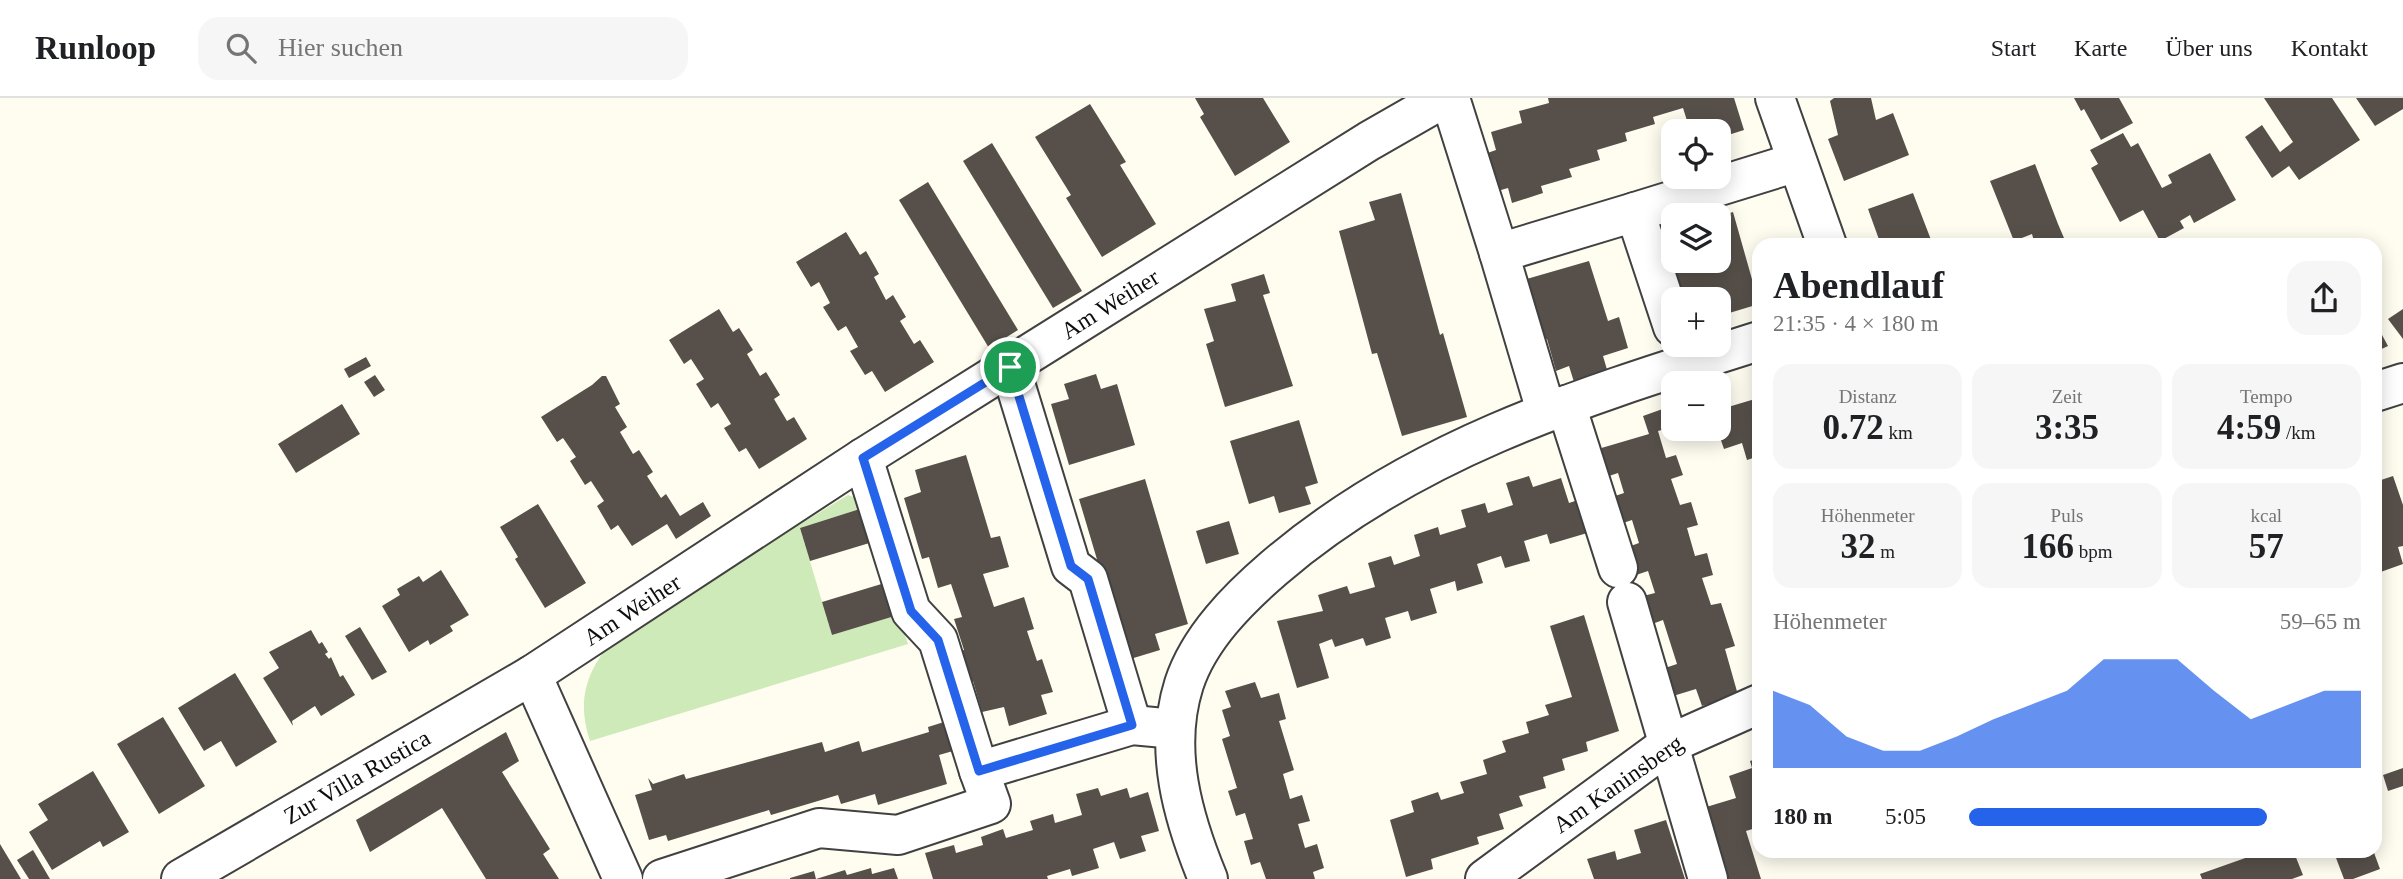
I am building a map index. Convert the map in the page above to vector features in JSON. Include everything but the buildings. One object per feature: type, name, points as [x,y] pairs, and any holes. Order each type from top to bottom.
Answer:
[{"type":"street","name":"Am Weiher","points":[[532,675],[863,458],[1369,141],[1444,98]]},
{"type":"street","points":[[1450,98],[1499,253],[1622,585],[1708,879]]},
{"type":"street","points":[[1774,98],[1824,238]]},
{"type":"street","points":[[1499,253],[1797,162]]},
{"type":"street","points":[[1635,212],[1661,291]]},
{"type":"street","points":[[1731,346],[1752,342]]},
{"type":"street","points":[[1208,879],[1191,837],[1177,784],[1175,729],[1184,683],[1203,646],[1227,612],[1302,544],[1342,513],[1396,480],[1468,444],[1677,357]]},
{"type":"street","points":[[1010,367],[1071,566],[1088,579],[1132,725]]},
{"type":"street","points":[[2382,390],[2403,383]]},
{"type":"street","points":[[662,879],[819,828],[898,835],[991,804],[938,640],[911,611],[863,458]]},
{"type":"street","points":[[532,675],[623,879]]},
{"type":"street","name":"Zur Villa Rustica","points":[[181,879],[532,675]]},
{"type":"street","name":"Am Kaninsberg","points":[[1485,879],[1669,744],[1752,707]]},
{"type":"street","points":[[979,771],[1132,725],[1175,729]]},
{"type":"green space","points":[[848,495],[865,501],[866,507],[800,528],[832,635],[898,615],[908,644],[590,741],[584,698],[597,661],[615,637]]},
{"type":"route","points":[[1010,367],[1071,566],[1088,579],[1132,725],[979,771],[938,640],[911,611],[863,458],[1010,367]]}]
